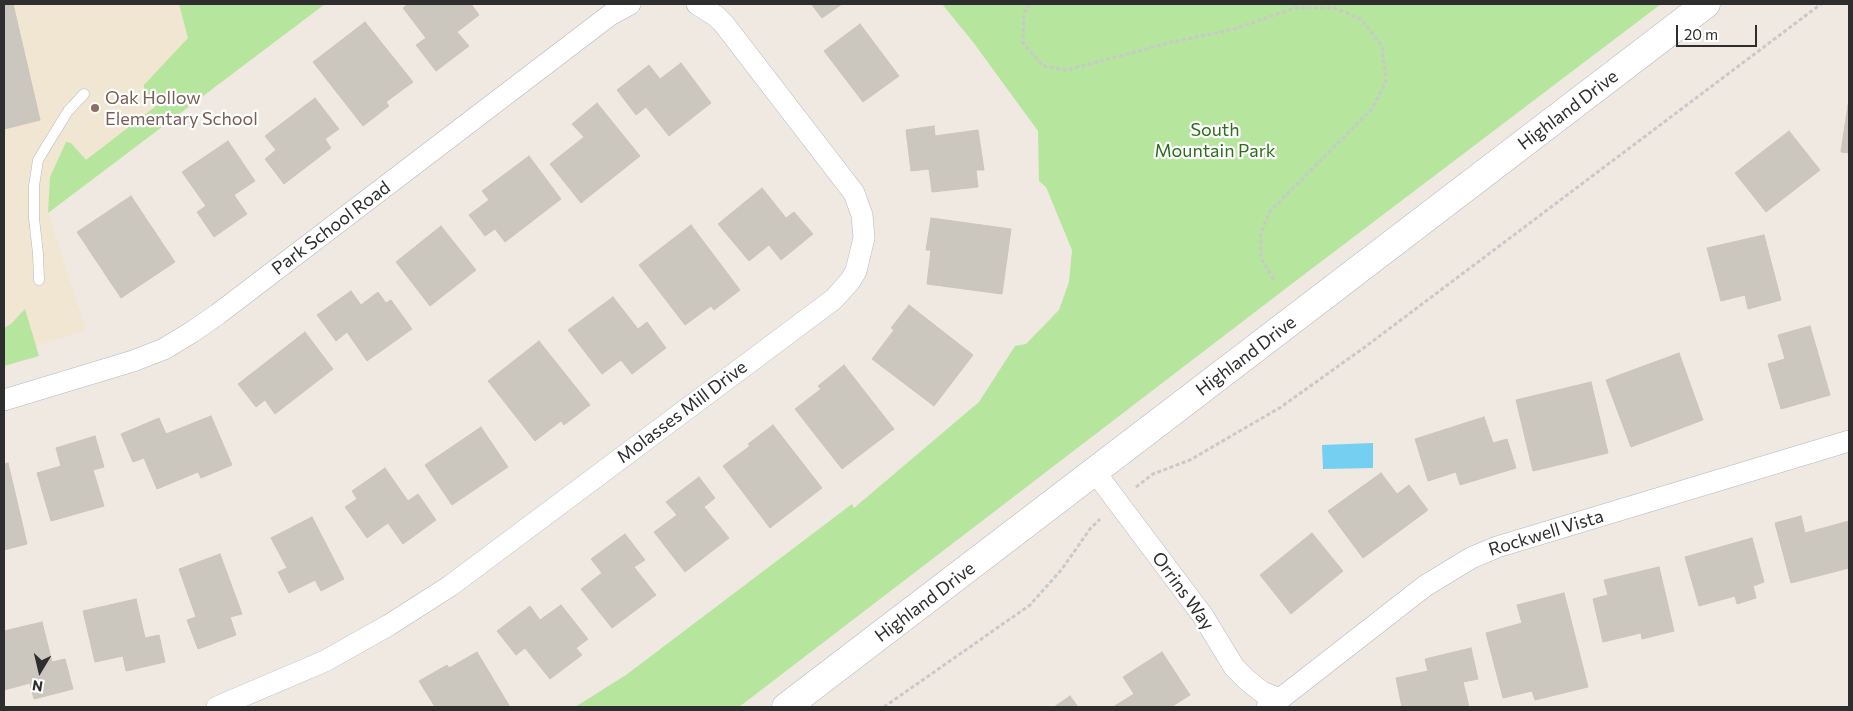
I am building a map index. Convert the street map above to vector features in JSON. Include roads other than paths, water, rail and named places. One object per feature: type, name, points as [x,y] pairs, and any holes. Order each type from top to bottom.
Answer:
[{"type":"main road","name":"Highland Drive","points":[[786,707],[1706,4]]},
{"type":"street","name":"Park School Road","points":[[4,400],[133,361],[164,348],[192,332],[610,15],[630,4]]},
{"type":"street","name":"Molasses Mill Drive","points":[[217,707],[325,661],[388,625],[450,586],[834,299],[850,282],[858,266],[864,238],[862,215],[854,193],[724,24],[716,16],[697,4]]},
{"type":"street","name":"Rockwell Vista","points":[[1274,703],[1425,586],[1471,558],[1497,547],[1849,442]]},
{"type":"street","name":"Orrins Way","points":[[1095,472],[1203,616],[1234,666],[1274,703]]},
{"type":"lane","points":[[39,280],[34,218],[34,186],[38,160],[68,111],[84,94]]},
{"type":"water","points":[[1373,443],[1373,468],[1323,469],[1322,445]]},
{"type":"place","name":"Oak Hollow Elementary School","points":[[95,108]]},
{"type":"park label","name":"South Mountain Park","points":[[1215,140]]}]
